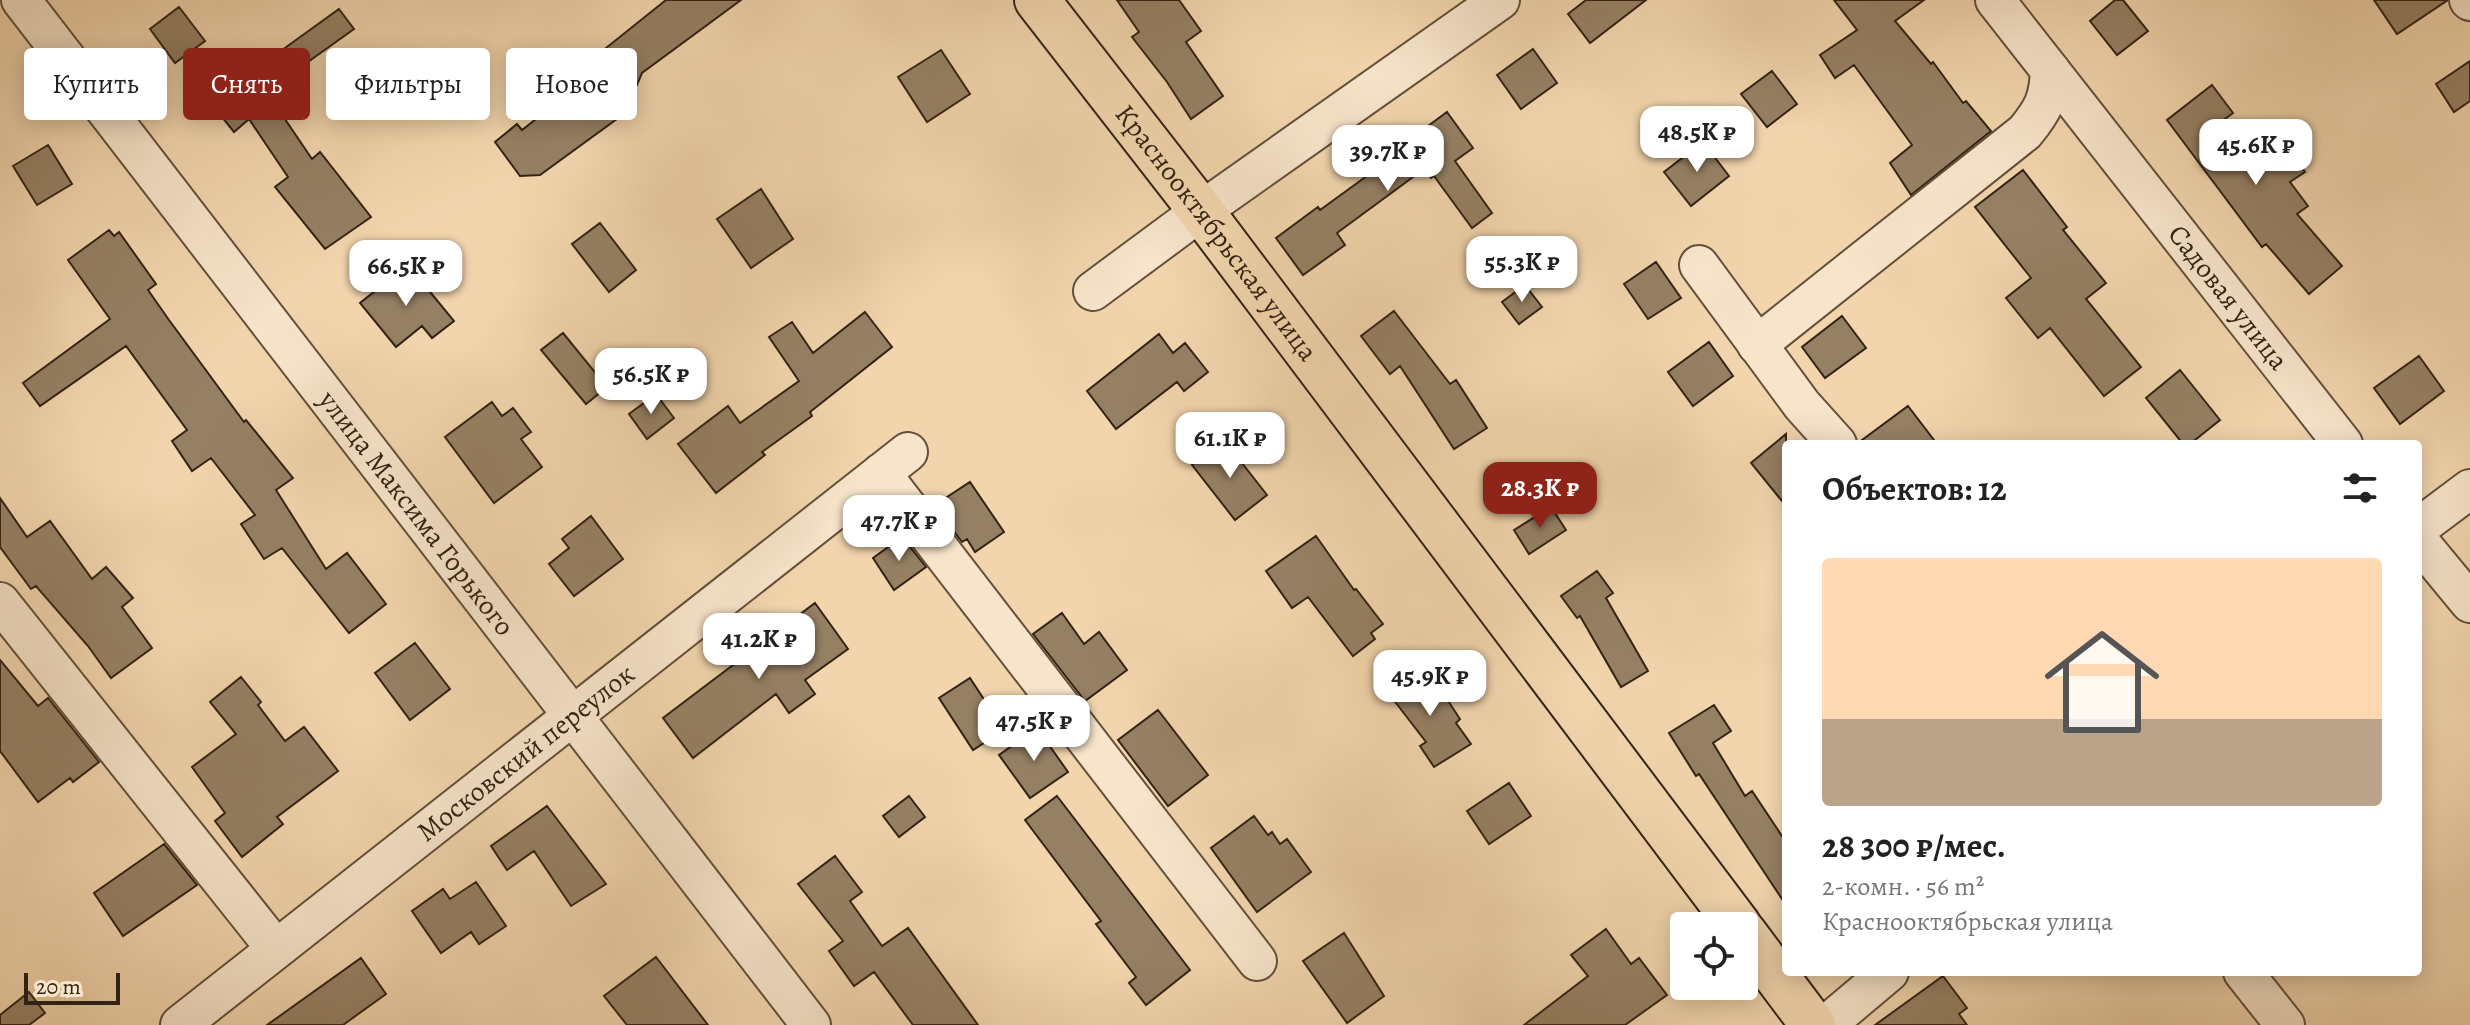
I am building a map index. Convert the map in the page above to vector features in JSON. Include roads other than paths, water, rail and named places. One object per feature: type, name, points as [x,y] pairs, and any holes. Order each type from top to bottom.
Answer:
[{"type":"main road","name":"Краснооктябрьская улица","points":[[1037,0],[1201,211],[1728,912]]},
{"type":"main road","points":[[1758,952],[1813,1025]]},
{"type":"street","name":"улица Максима Горького","points":[[21,0],[811,1025]]},
{"type":"street","points":[[1093,291],[1500,0]]},
{"type":"street","name":"Садовая улица","points":[[1995,0],[2340,440]]},
{"type":"street","points":[[1757,345],[2025,132],[2040,114],[2049,95],[2050,70]]},
{"type":"street","points":[[1699,265],[1802,405],[1833,440]]},
{"type":"street","name":"Московский переулок","points":[[180,1025],[895,462],[1257,961]]},
{"type":"street","points":[[2422,525],[2470,489]]},
{"type":"street","points":[[2422,545],[2470,603]]},
{"type":"street","points":[[0,602],[276,949]]},
{"type":"street","points":[[1826,1025],[1884,976]]},
{"type":"street","points":[[2246,976],[2285,1025]]}]
